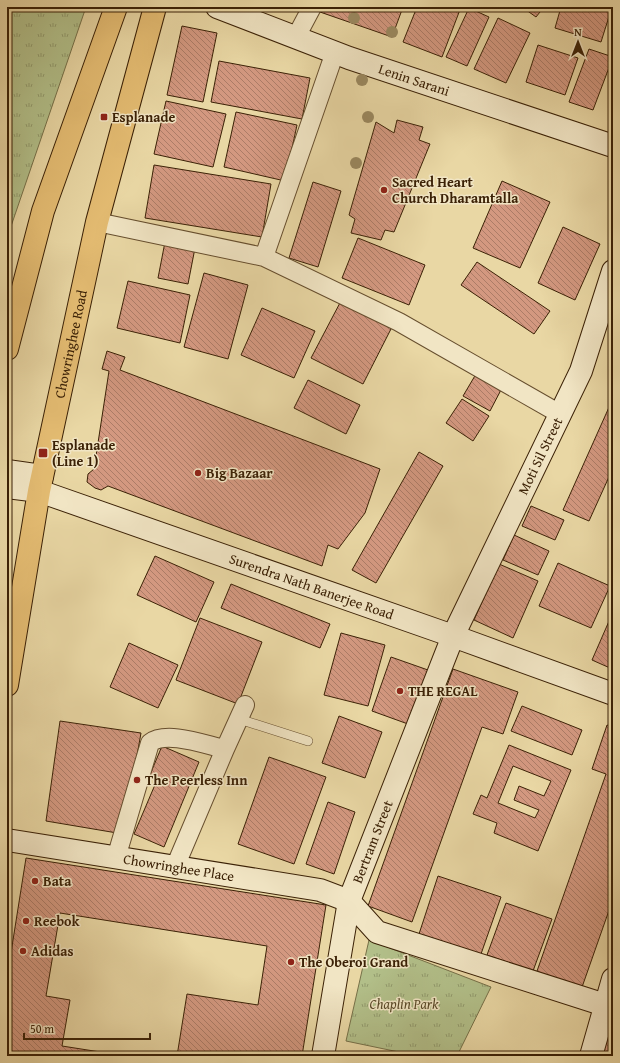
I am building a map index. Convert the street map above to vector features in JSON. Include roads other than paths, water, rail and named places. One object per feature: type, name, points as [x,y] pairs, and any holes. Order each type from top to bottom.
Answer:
[{"type":"main road","points":[[7,350],[43,211],[116,7]]},
{"type":"main road","name":"Chowringhee Road","points":[[7,685],[41,483],[97,222],[155,7]]},
{"type":"street","name":"Lenin Sarani","points":[[217,7],[335,52],[613,146]]},
{"type":"street","points":[[296,37],[312,7]]},
{"type":"street","points":[[264,257],[335,52]]},
{"type":"street","points":[[97,222],[264,257],[399,322],[560,414]]},
{"type":"street","name":"Moti Sil Street","points":[[453,636],[581,371],[613,271]]},
{"type":"street","points":[[7,471],[41,483]]},
{"type":"street","name":"Surendra Nath Banerjee Road","points":[[7,487],[41,483],[453,636],[611,690]]},
{"type":"street","name":"Bertram Street","points":[[323,1056],[349,901],[453,636]]},
{"type":"street","points":[[175,867],[242,712]]},
{"type":"street","points":[[116,858],[150,743],[155,739],[170,737],[225,749]]},
{"type":"street","name":"Chowringhee Place","points":[[7,840],[320,890],[349,901]]},
{"type":"street","points":[[349,901],[377,932],[605,1005]]},
{"type":"street","points":[[591,1056],[613,979]]},
{"type":"lane","points":[[242,712],[308,741]]},
{"type":"place","name":"Esplanade","points":[[104,117]]},
{"type":"place","name":"Sacred Heart Church Dharamtalla","points":[[384,190]]},
{"type":"place","name":"Esplanade (Line 1)","points":[[43,453]]},
{"type":"place","name":"Big Bazaar","points":[[198,473]]},
{"type":"place","name":"THE REGAL","points":[[400,691]]},
{"type":"place","name":"The Peerless Inn","points":[[137,780]]},
{"type":"place","name":"Bata","points":[[35,881]]},
{"type":"place","name":"Reebok","points":[[26,921]]},
{"type":"place","name":"Adidas","points":[[23,951]]},
{"type":"place","name":"The Oberoi Grand","points":[[291,962]]},
{"type":"park label","name":"Chaplin Park","points":[[404,1004]]}]
